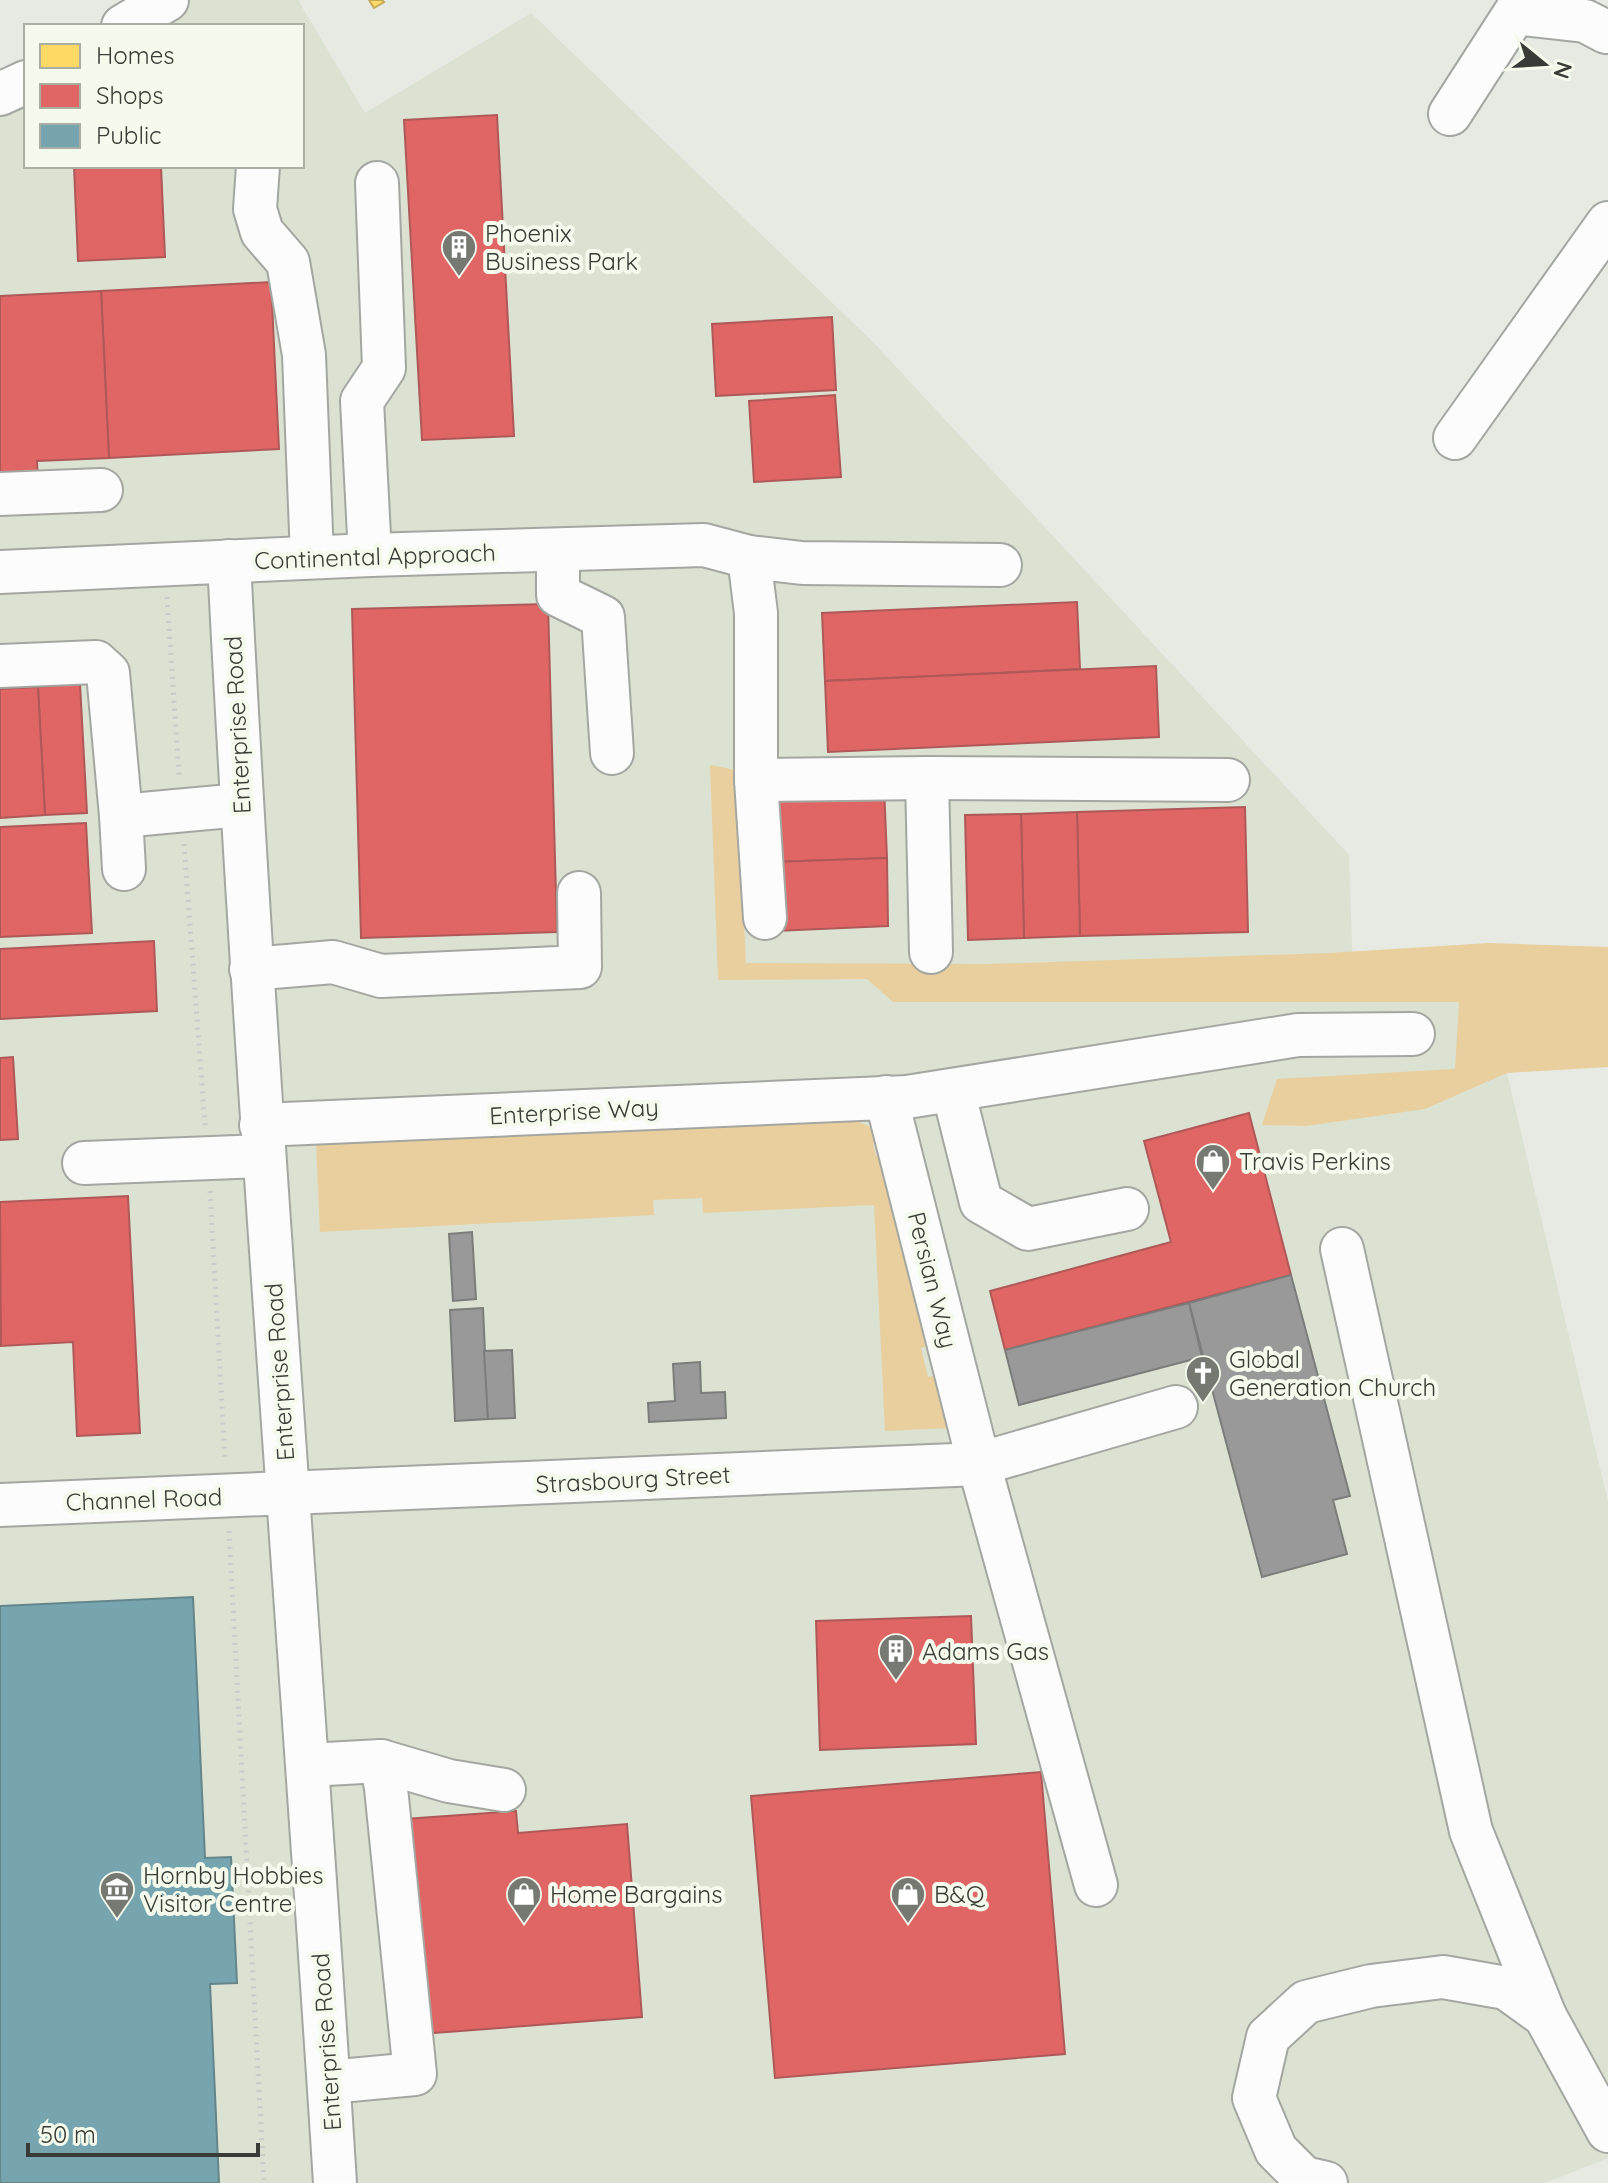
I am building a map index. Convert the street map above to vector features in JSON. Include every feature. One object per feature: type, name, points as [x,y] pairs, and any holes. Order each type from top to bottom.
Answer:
[{"type":"street","points":[[126,24],[167,0]]},
{"type":"street","points":[[1450,114],[1503,7],[1585,21],[1607,30]]},
{"type":"street","points":[[0,94],[24,83]]},
{"type":"street","points":[[258,168],[255,209],[262,232],[288,262],[304,355],[312,557]]},
{"type":"street","points":[[370,555],[362,401],[384,368],[377,183]]},
{"type":"street","points":[[1455,438],[1608,223]]},
{"type":"street","points":[[0,494],[101,490]]},
{"type":"street","name":"Continental Approach","points":[[0,572],[312,557],[704,545],[749,557],[802,563],[1000,565]]},
{"type":"street","points":[[558,551],[558,595],[603,617],[612,753]]},
{"type":"street","points":[[749,557],[756,613],[756,780],[765,918]]},
{"type":"street","name":"Enterprise Road","points":[[229,561],[262,1141],[335,2183]]},
{"type":"street","points":[[0,666],[96,662],[108,673],[124,869]]},
{"type":"street","points":[[927,778],[931,952]]},
{"type":"street","points":[[756,780],[1228,780]]},
{"type":"street","points":[[121,816],[241,805]]},
{"type":"street","points":[[251,969],[333,962],[381,976],[580,967],[579,893]]},
{"type":"street","name":"Enterprise Way","points":[[84,1163],[207,1158],[262,1141],[907,1097],[1298,1035],[1413,1034]]},
{"type":"street","points":[[953,1090],[981,1202],[1028,1229],[1127,1209]]},
{"type":"street","name":"Persian Way","points":[[886,1097],[979,1464],[1096,1885]]},
{"type":"street","points":[[1342,1249],[1471,1831],[1545,2016],[1608,2131]]},
{"type":"street","name":"Strasbourg Street","points":[[288,1495],[979,1464],[1176,1407]]},
{"type":"street","name":"Channel Road","points":[[0,1505],[288,1495]]},
{"type":"street","points":[[308,1765],[381,1761],[449,1781],[504,1790]]},
{"type":"street","points":[[329,2082],[415,2074],[381,1761]]},
{"type":"street","points":[[1326,2183],[1304,2178],[1276,2150],[1254,2098],[1268,2037],[1306,2002],[1371,1986],[1443,1977],[1506,1988],[1545,2016]]},
{"type":"path","points":[[166,564],[207,1158],[264,2183]]},
{"type":"shaded area","points":[[191,0],[298,0],[365,113],[531,13],[873,342],[1349,855],[1353,975],[1478,979],[1507,1073],[1608,1502],[1608,2158],[1545,2183],[0,2183],[0,105],[24,92],[24,168],[304,168],[304,24],[148,24]]},
{"type":"shaded area","points":[[710,765],[736,770],[746,963],[990,964],[1329,953],[1489,943],[1608,947],[1608,1067],[1507,1073],[1425,1109],[1306,1126],[1262,1125],[1277,1079],[1455,1069],[1459,1002],[893,1002],[867,979],[718,980]]},
{"type":"shaded area","points":[[856,1121],[871,1127],[879,1142],[873,1144],[876,1156],[882,1156],[930,1345],[921,1348],[928,1377],[937,1375],[950,1428],[885,1431],[874,1205],[703,1213],[702,1198],[653,1200],[654,1215],[320,1232],[316,1144]]},
{"type":"building: Homes","points":[[369,0],[382,0],[384,2],[374,8]]},
{"type":"building: Shops","name":"Phoenix Business Park","points":[[497,115],[514,436],[422,440],[404,120]]},
{"type":"building: Shops","points":[[74,168],[161,168],[165,257],[78,261]]},
{"type":"building: Shops","points":[[271,282],[279,449],[109,458],[101,291]]},
{"type":"building: Shops","points":[[101,291],[109,458],[37,461],[38,482],[0,483],[0,296]]},
{"type":"building: Shops","points":[[832,317],[836,390],[716,396],[712,324]]},
{"type":"building: Shops","points":[[835,395],[841,477],[754,482],[749,401]]},
{"type":"building: Shops","points":[[1077,602],[1080,669],[825,681],[822,613]]},
{"type":"building: Shops","points":[[548,604],[557,932],[361,938],[352,609]]},
{"type":"building: Shops","points":[[1156,666],[1159,737],[828,752],[825,681]]},
{"type":"building: Shops","points":[[80,684],[87,813],[45,815],[38,687]]},
{"type":"building: Shops","points":[[38,687],[45,815],[0,818],[0,689]]},
{"type":"building: Shops","points":[[884,786],[887,858],[772,862],[770,790]]},
{"type":"building: Shops","points":[[1245,807],[1248,932],[1080,936],[1077,812]]},
{"type":"building: Shops","points":[[1077,812],[1080,936],[1024,938],[1021,814]]},
{"type":"building: Shops","points":[[1021,814],[1024,938],[968,940],[965,815]]},
{"type":"building: Shops","points":[[86,823],[92,933],[0,937],[0,827]]},
{"type":"building: Shops","points":[[887,858],[888,926],[775,931],[772,862]]},
{"type":"building: Shops","points":[[154,941],[157,1011],[0,1019],[0,949]]},
{"type":"building: Shops","points":[[13,1057],[18,1139],[0,1140],[0,1058]]},
{"type":"building: Shops","name":"Travis Perkins","points":[[1249,1113],[1291,1275],[1005,1350],[990,1291],[1171,1242],[1144,1141]]},
{"type":"building: Shops","points":[[128,1196],[140,1433],[77,1436],[73,1342],[1,1346],[0,1202]]},
{"type":"building: Shops","name":"Adams Gas","points":[[971,1616],[976,1744],[820,1750],[816,1621]]},
{"type":"building: Shops","name":"B&Q","points":[[1041,1772],[1065,2054],[775,2078],[751,1796]]},
{"type":"building: Shops","name":"Home Bargains","points":[[516,1811],[518,1833],[627,1824],[642,2017],[421,2034],[405,1819]]},
{"type":"building: Public","name":"Hornby Hobbies Visitor Centre","points":[[193,1597],[205,1858],[231,1857],[237,1983],[210,1984],[219,2183],[0,2183],[0,1606]]},
{"type":"building: Industry","points":[[472,1232],[476,1299],[453,1301],[449,1234]]},
{"type":"building: Industry","points":[[1291,1275],[1350,1496],[1333,1500],[1347,1554],[1262,1577],[1189,1303]]},
{"type":"building: Industry","points":[[1189,1303],[1202,1357],[1019,1405],[1005,1350]]},
{"type":"building: Industry","points":[[483,1308],[488,1419],[455,1421],[450,1310]]},
{"type":"building: Industry","points":[[512,1350],[515,1418],[488,1419],[484,1351]]},
{"type":"building: Industry","points":[[700,1362],[701,1393],[725,1392],[726,1418],[649,1422],[648,1403],[675,1401],[673,1364]]},
{"type":"place","name":"Phoenix Business Park","points":[[459,278]]},
{"type":"place","name":"Travis Perkins","points":[[1213,1192]]},
{"type":"place","name":"Global Generation Church","points":[[1203,1404]]},
{"type":"place","name":"Adams Gas","points":[[896,1682]]},
{"type":"place","name":"Hornby Hobbies Visitor Centre","points":[[117,1920]]},
{"type":"place","name":"Home Bargains","points":[[524,1925]]},
{"type":"place","name":"B&Q","points":[[908,1925]]}]
